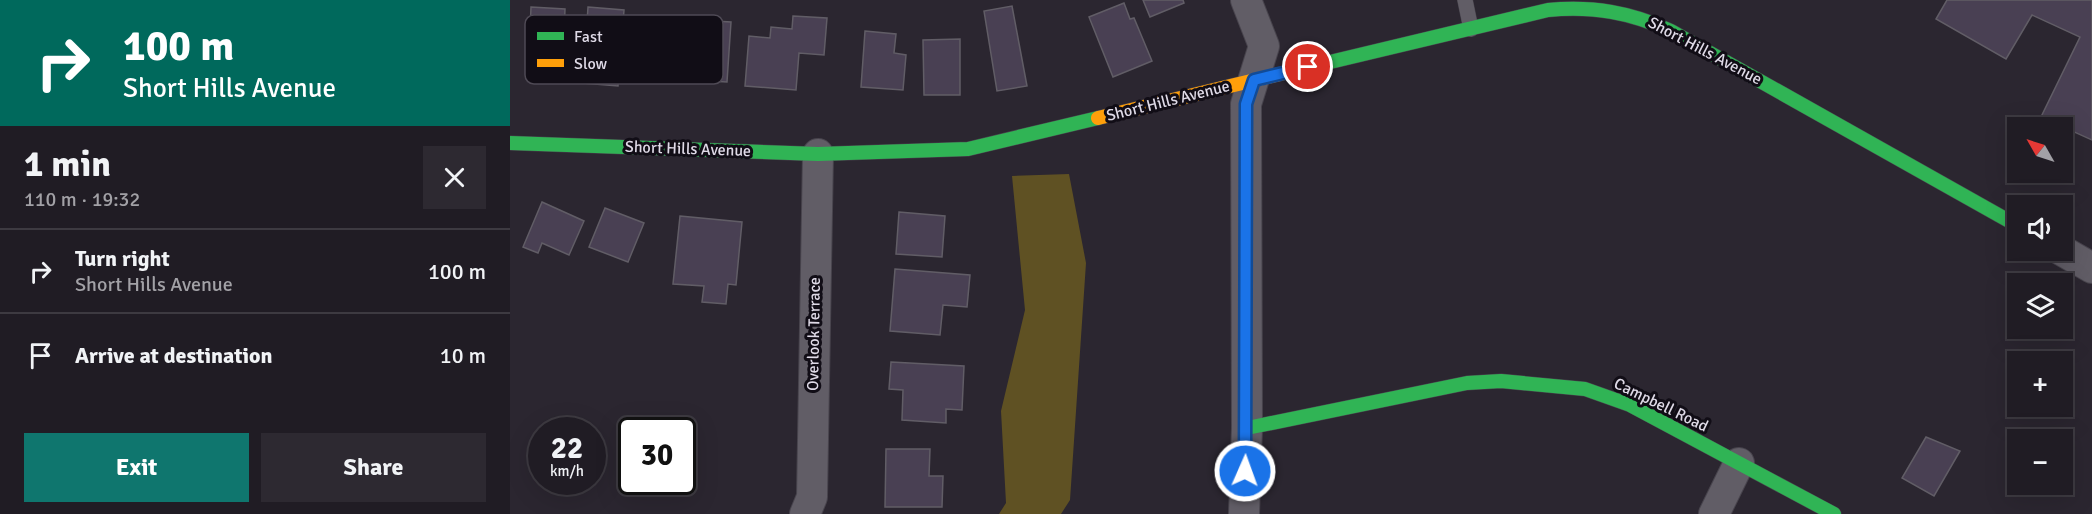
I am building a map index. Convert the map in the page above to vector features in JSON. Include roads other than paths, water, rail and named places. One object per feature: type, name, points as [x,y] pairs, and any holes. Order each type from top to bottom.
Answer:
[{"type":"street","points":[[1244,514],[1247,428],[1246,104],[1264,46],[1246,0]]},
{"type":"street","name":"Short Hills Avenue","points":[[510,143],[818,154],[968,149],[1548,10],[1577,8],[1623,11],[1671,31],[2007,220]]},
{"type":"street","name":"Overlook Terrace","points":[[805,514],[812,497],[818,154]]},
{"type":"street","points":[[2073,257],[2092,268]]},
{"type":"street","name":"Campbell Road","points":[[1247,428],[1467,383],[1501,381],[1585,389],[1630,405],[1834,514]]},
{"type":"street","points":[[1714,514],[1739,463]]},
{"type":"lane","points":[[1465,0],[1471,29]]}]
